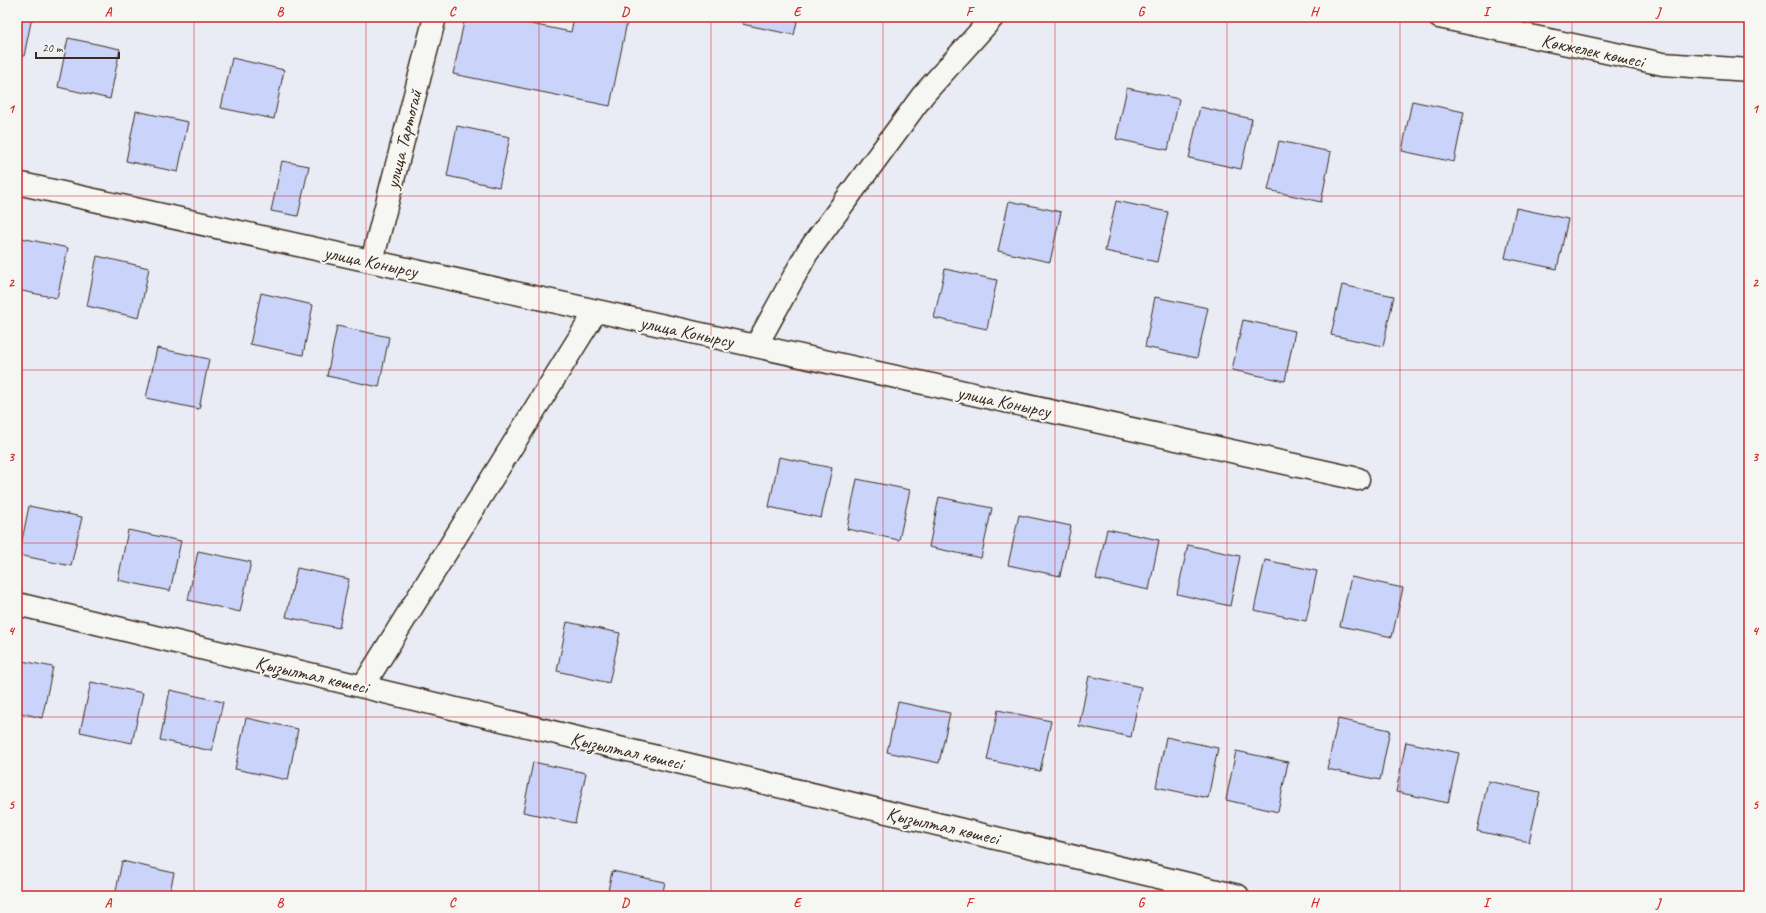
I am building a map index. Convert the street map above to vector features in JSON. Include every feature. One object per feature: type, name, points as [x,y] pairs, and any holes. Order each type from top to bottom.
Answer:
[{"type":"street","name":"улица Тартогай","points":[[372,262],[435,17]]},
{"type":"street","points":[[756,346],[807,253],[923,95],[993,17]]},
{"type":"street","name":"Көкжелек көшесі","points":[[1439,17],[1663,64],[1749,70]]},
{"type":"street","name":"улица Конырсу","points":[[17,183],[1358,479]]},
{"type":"street","points":[[362,686],[596,311]]},
{"type":"street","name":"Қызылтал көшесі","points":[[17,604],[1238,896]]},
{"type":"building","points":[[17,17],[32,17],[24,56],[17,55]]},
{"type":"building","points":[[465,17],[496,17],[571,32],[574,17],[628,17],[610,106],[453,74]]},
{"type":"building","points":[[744,17],[798,17],[794,35],[742,24]]},
{"type":"building","points":[[68,38],[120,49],[110,99],[58,87]]},
{"type":"building","points":[[232,58],[284,70],[274,119],[221,108]]},
{"type":"building","points":[[1127,88],[1179,99],[1168,150],[1116,139]]},
{"type":"building","points":[[1412,101],[1464,112],[1454,162],[1402,151]]},
{"type":"building","points":[[1200,107],[1252,119],[1241,169],[1189,158]]},
{"type":"building","points":[[136,111],[188,122],[178,172],[126,161]]},
{"type":"building","points":[[457,126],[510,137],[499,187],[447,176]]},
{"type":"building","points":[[1279,141],[1331,152],[1321,202],[1268,190]]},
{"type":"building","points":[[282,161],[309,166],[298,216],[271,211]]},
{"type":"building","points":[[1009,201],[1061,212],[1050,262],[998,251]]},
{"type":"building","points":[[1116,201],[1168,212],[1157,262],[1105,251]]},
{"type":"building","points":[[1516,208],[1568,219],[1557,269],[1505,258]]},
{"type":"building","points":[[17,237],[68,248],[57,298],[17,290]]},
{"type":"building","points":[[97,256],[149,268],[139,318],[87,306]]},
{"type":"building","points":[[945,269],[997,280],[987,329],[934,318]]},
{"type":"building","points":[[1342,285],[1394,296],[1383,346],[1331,335]]},
{"type":"building","points":[[261,293],[313,305],[303,355],[250,344]]},
{"type":"building","points":[[1155,297],[1208,308],[1197,358],[1145,347]]},
{"type":"building","points":[[1243,320],[1295,331],[1285,381],[1232,370]]},
{"type":"building","points":[[337,326],[389,337],[379,387],[327,376]]},
{"type":"building","points":[[157,348],[209,359],[199,409],[146,398]]},
{"type":"building","points":[[779,457],[832,468],[821,518],[769,507]]},
{"type":"building","points":[[857,479],[910,490],[899,540],[847,529]]},
{"type":"building","points":[[939,497],[992,508],[981,558],[929,547]]},
{"type":"building","points":[[29,506],[82,517],[71,566],[19,555]]},
{"type":"building","points":[[1019,515],[1071,526],[1060,576],[1008,565]]},
{"type":"building","points":[[1107,529],[1159,540],[1149,590],[1096,579]]},
{"type":"building","points":[[128,530],[181,541],[170,591],[118,580]]},
{"type":"building","points":[[1188,545],[1240,556],[1230,606],[1177,594]]},
{"type":"building","points":[[198,551],[251,562],[240,612],[188,600]]},
{"type":"building","points":[[1265,560],[1317,571],[1306,621],[1254,610]]},
{"type":"building","points":[[297,568],[349,579],[339,628],[286,617]]},
{"type":"building","points":[[1351,577],[1403,588],[1392,637],[1340,626]]},
{"type":"building","points":[[567,622],[620,633],[609,683],[557,671]]},
{"type":"building","points":[[17,660],[53,667],[42,718],[17,712]]},
{"type":"building","points":[[1089,676],[1141,687],[1131,737],[1079,726]]},
{"type":"building","points":[[91,682],[143,693],[132,743],[80,732]]},
{"type":"building","points":[[170,690],[223,702],[212,751],[160,740]]},
{"type":"building","points":[[898,702],[950,713],[939,763],[887,752]]},
{"type":"building","points":[[998,710],[1051,721],[1040,771],[987,760]]},
{"type":"building","points":[[246,718],[298,729],[288,780],[235,769]]},
{"type":"building","points":[[1338,719],[1390,730],[1380,780],[1327,769]]},
{"type":"building","points":[[1166,737],[1218,748],[1208,798],[1156,787]]},
{"type":"building","points":[[1406,742],[1459,753],[1448,803],[1396,792]]},
{"type":"building","points":[[1236,751],[1288,762],[1278,812],[1226,800]]},
{"type":"building","points":[[533,762],[586,773],[575,823],[523,812]]},
{"type":"building","points":[[1488,781],[1540,792],[1529,842],[1477,831]]},
{"type":"building","points":[[122,861],[174,873],[169,896],[115,896]]},
{"type":"building","points":[[612,871],[665,882],[662,896],[607,896]]}]
